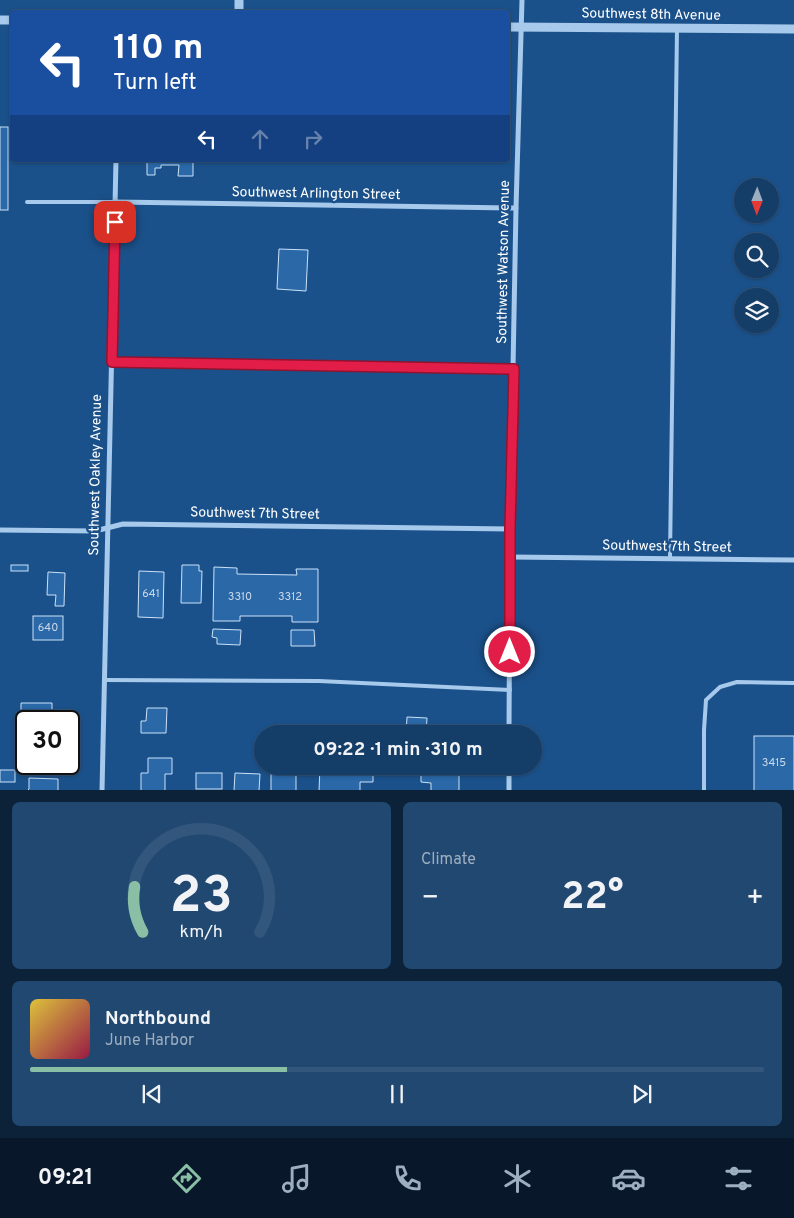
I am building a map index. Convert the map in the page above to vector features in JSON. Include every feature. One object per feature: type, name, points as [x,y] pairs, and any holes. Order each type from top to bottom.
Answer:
[{"type":"street","name":"Southwest Watson Avenue","points":[[510,725],[510,529],[522,0]]},
{"type":"street","name":"Southwest 8th Avenue","points":[[510,27],[794,29]]},
{"type":"street","name":"Southwest Oakley Avenue","points":[[102,790],[116,162]]},
{"type":"street","name":"Southwest Arlington Street","points":[[115,202],[516,208]]},
{"type":"street","name":"Southwest 7th Street","points":[[0,530],[95,531],[123,524],[510,529]]},
{"type":"street","name":"Southwest 7th Street","points":[[510,557],[794,560]]},
{"type":"street","points":[[509,775],[509,790]]},
{"type":"lane","points":[[670,558],[678,29]]},
{"type":"lane","points":[[27,202],[115,202]]},
{"type":"lane","points":[[112,362],[514,369]]},
{"type":"lane","points":[[104,680],[318,681],[510,690]]},
{"type":"lane","points":[[704,790],[706,700],[720,687],[737,682],[794,683]]},
{"type":"building","points":[[0,127],[8,127],[8,210],[0,210]]},
{"type":"building","points":[[147,162],[193,162],[193,176],[178,176],[179,165],[161,165],[161,168],[155,168],[155,175],[147,175]]},
{"type":"building","points":[[279,249],[308,250],[306,291],[277,289]]},
{"type":"building","points":[[11,565],[28,565],[28,571],[11,571]]},
{"type":"building","points":[[182,565],[199,565],[199,571],[202,571],[201,603],[181,603]]},
{"type":"building","points":[[214,567],[237,568],[237,574],[297,575],[296,569],[318,569],[318,622],[292,622],[292,616],[240,616],[240,621],[213,621]]},
{"type":"building","points":[[139,571],[164,572],[163,618],[138,617]]},
{"type":"building","points":[[48,572],[65,573],[64,606],[55,606],[56,595],[47,595]]},
{"type":"building","points":[[33,616],[63,616],[63,640],[33,640]]},
{"type":"building","points":[[213,629],[241,630],[240,645],[217,644],[217,638],[212,637]]},
{"type":"building","points":[[291,630],[314,630],[315,646],[291,646]]},
{"type":"building","points":[[21,703],[52,703],[52,710],[21,710]]},
{"type":"building","points":[[147,708],[167,708],[166,733],[141,733],[141,721],[146,721]]},
{"type":"building","points":[[407,717],[427,718],[427,725],[407,725]]},
{"type":"building","points":[[754,736],[794,736],[794,790],[754,790]]},
{"type":"building","points":[[148,758],[172,758],[172,774],[165,774],[165,790],[141,790],[141,773],[148,773]]},
{"type":"building","points":[[0,770],[15,770],[15,782],[0,782]]},
{"type":"building","points":[[196,773],[222,773],[222,789],[196,789]]},
{"type":"building","points":[[235,773],[260,775],[259,790],[234,790]]},
{"type":"building","points":[[271,775],[296,775],[296,790],[271,790]]},
{"type":"building","points":[[320,775],[373,775],[373,782],[360,782],[360,790],[319,790]]},
{"type":"building","points":[[421,775],[459,775],[459,790],[431,790],[431,783],[421,782]]},
{"type":"building","points":[[29,778],[58,779],[58,790],[29,789]]},
{"type":"route","points":[[115,222],[112,362],[514,369],[510,529],[510,652]]}]
